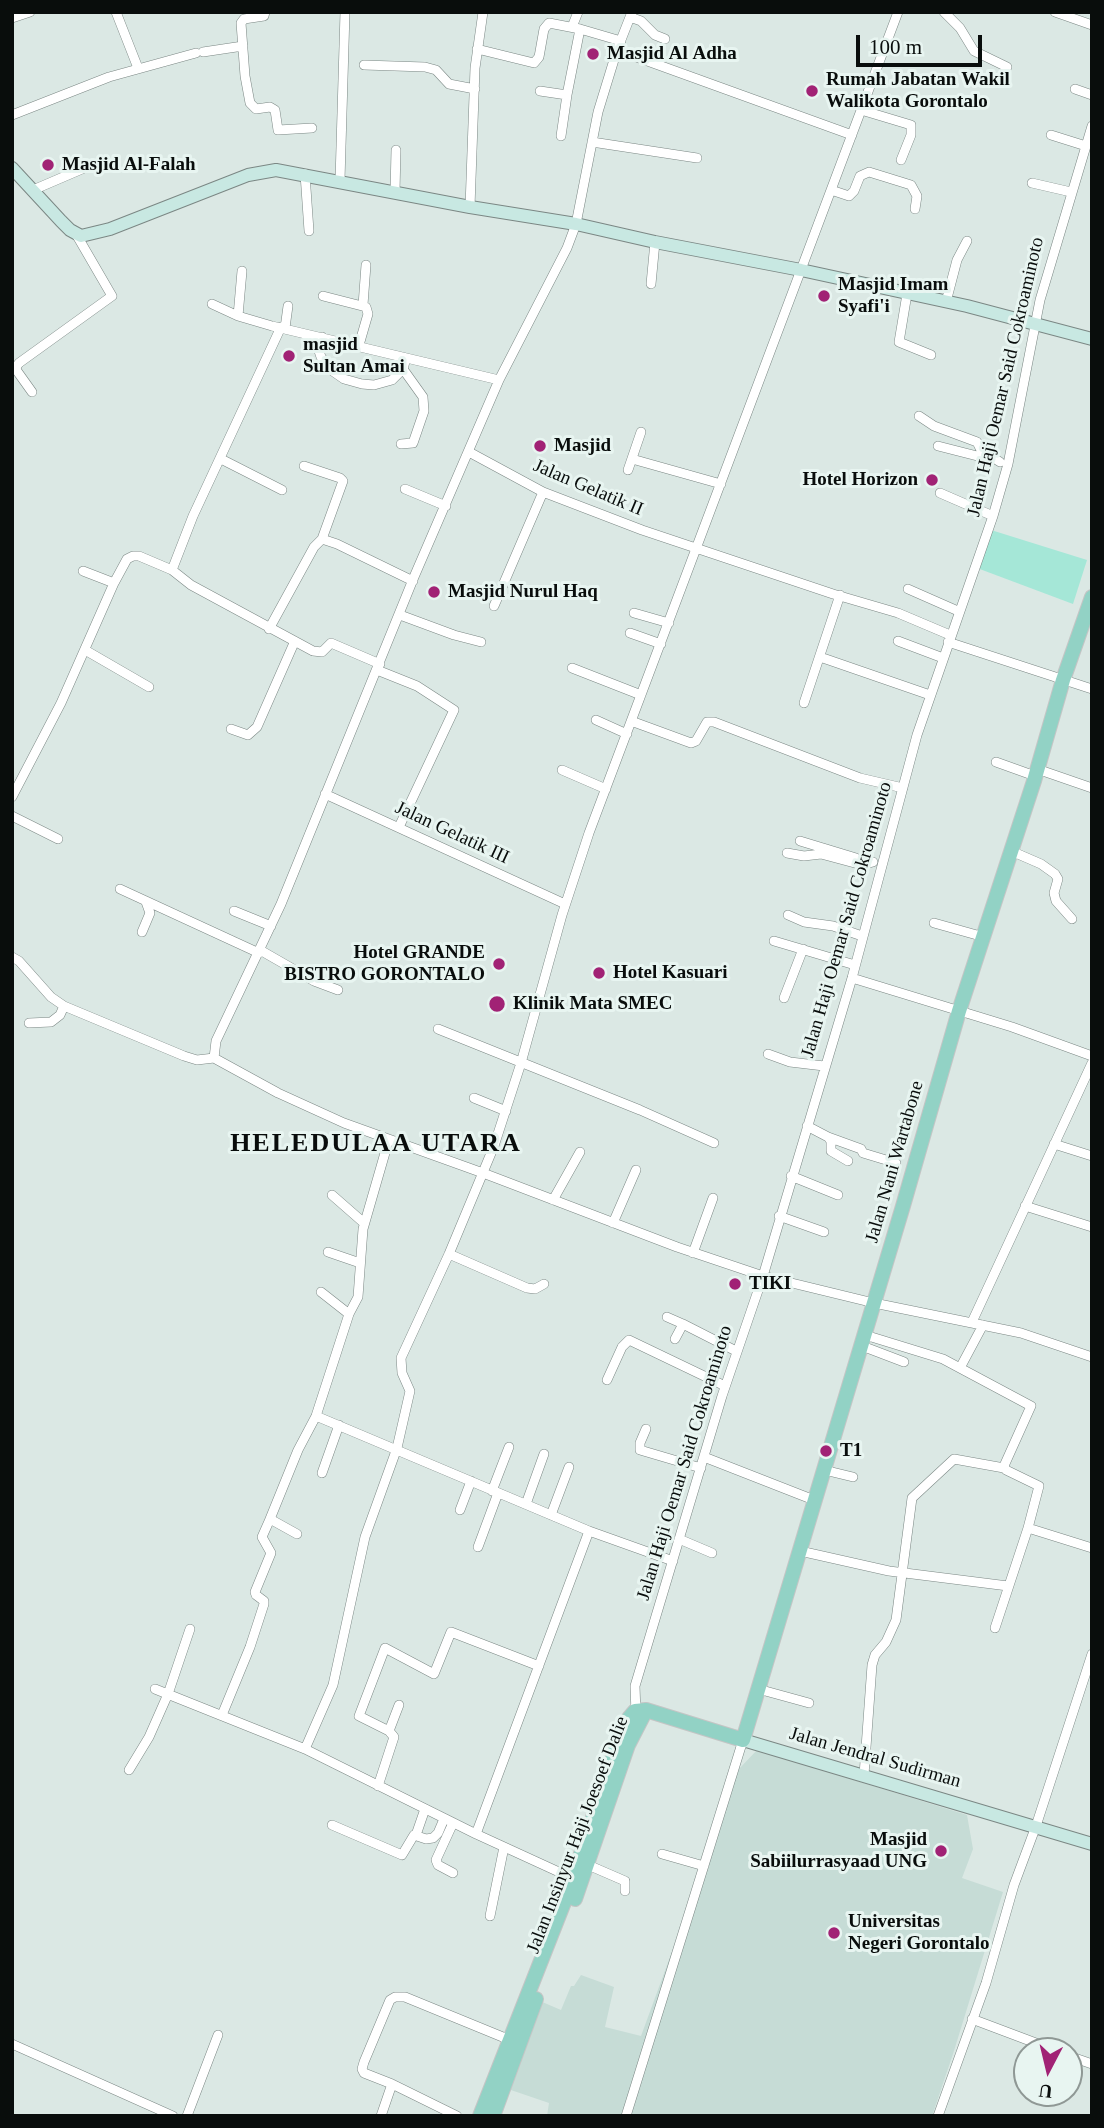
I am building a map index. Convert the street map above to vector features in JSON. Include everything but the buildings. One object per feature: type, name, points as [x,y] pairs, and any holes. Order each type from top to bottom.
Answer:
[{"type":"main road","name":"Jalan Nani Wartabone","points":[[743,1740],[959,1011],[1063,680],[1092,597]]},
{"type":"main road","name":"Jalan Jendral Sudirman","points":[[640,1715],[743,1740]]},
{"type":"main road","name":"Jalan Insinyur Haji Joesoef Dalie","points":[[480,2116],[574,1885],[588,1865],[640,1715]]},
{"type":"main road","name":"Jalan Insinyur Haji Joesoef Dalie","points":[[492,2116],[574,1885],[621,1735],[629,1718],[640,1715]]},
{"type":"street","points":[[12,18],[30,12]]},
{"type":"street","points":[[116,12],[138,68]]},
{"type":"street","points":[[265,12],[264,16],[241,21],[250,103],[256,109],[270,107],[275,110],[278,130],[312,128]]},
{"type":"street","points":[[340,180],[345,12]]},
{"type":"street","points":[[470,207],[477,49],[483,12]]},
{"type":"street","points":[[561,136],[578,12]]},
{"type":"street","points":[[305,1749],[333,1685],[365,1537],[397,1448],[410,1391],[402,1373],[401,1358],[449,1254],[506,1111],[565,904],[606,789],[898,12]]},
{"type":"street","points":[[944,12],[960,28],[974,51],[1007,67]]},
{"type":"street","points":[[1055,12],[1092,25]]},
{"type":"street","points":[[214,1058],[216,1041],[271,926],[412,581],[499,380],[557,268],[576,224],[592,142],[619,45],[631,15],[664,39]]},
{"type":"street","points":[[477,49],[534,63],[539,57],[549,23],[576,28],[852,135]]},
{"type":"street","points":[[12,115],[78,87],[138,68],[199,52],[243,46]]},
{"type":"street","points":[[364,65],[425,67],[436,70],[449,84],[475,89]]},
{"type":"street","points":[[1075,89],[1092,94]]},
{"type":"street","points":[[540,90],[567,95]]},
{"type":"street","points":[[861,110],[911,125],[911,135],[901,160]]},
{"type":"street","name":"Jalan Haji Oemar Said Cokroaminoto","points":[[640,1715],[635,1686],[852,978],[877,863],[958,611],[993,516],[1050,261],[1092,126]]},
{"type":"street","points":[[1051,135],[1086,146]]},
{"type":"street","points":[[592,142],[697,158]]},
{"type":"street","points":[[395,192],[396,150]]},
{"type":"street","points":[[33,190],[96,163]]},
{"type":"street","points":[[12,168],[76,234],[112,296],[16,367],[32,392]]},
{"type":"street","points":[[76,234],[81,236],[99,233],[264,171],[276,170],[576,224],[801,270],[946,302],[1092,339]]},
{"type":"street","points":[[831,190],[846,196],[852,194],[860,176],[869,172],[911,185],[917,197],[915,209]]},
{"type":"street","points":[[305,174],[309,231]]},
{"type":"street","points":[[1032,183],[1071,192]]},
{"type":"street","points":[[946,302],[957,260],[967,241]]},
{"type":"street","points":[[651,284],[655,242]]},
{"type":"street","points":[[359,345],[369,314],[363,305],[366,265]]},
{"type":"street","points":[[238,316],[242,271]]},
{"type":"street","points":[[907,294],[899,342],[931,355]]},
{"type":"street","points":[[323,296],[363,305]]},
{"type":"street","points":[[215,305],[238,316],[283,328],[499,380]]},
{"type":"street","points":[[172,570],[187,530],[283,328],[288,306]]},
{"type":"street","points":[[322,337],[319,351],[321,357],[331,370],[344,379],[374,385],[392,380],[403,369],[406,358]]},
{"type":"street","points":[[401,444],[413,443],[424,411],[423,397],[403,369]]},
{"type":"street","points":[[919,416],[934,426],[977,442],[981,450],[1004,463]]},
{"type":"street","points":[[628,470],[641,432]]},
{"type":"street","points":[[938,446],[1004,463]]},
{"type":"street","name":"Jalan Gelatik II","points":[[469,452],[543,492],[642,530],[898,613],[949,639],[1092,689]]},
{"type":"street","points":[[221,459],[282,490]]},
{"type":"street","points":[[632,459],[721,484]]},
{"type":"street","points":[[269,629],[309,555],[322,539],[343,481],[304,466]]},
{"type":"street","points":[[405,489],[446,506]]},
{"type":"street","points":[[494,606],[543,492]]},
{"type":"street","points":[[940,493],[993,516]]},
{"type":"street","points":[[322,539],[412,581]]},
{"type":"street","points":[[12,797],[56,713],[114,583],[127,559],[139,556],[172,570],[191,584],[294,643],[320,653],[331,643],[417,686],[454,710],[399,827]]},
{"type":"street","points":[[83,571],[114,583]]},
{"type":"street","points":[[908,589],[958,611]]},
{"type":"street","points":[[804,703],[840,595]]},
{"type":"street","points":[[635,613],[669,623]]},
{"type":"street","points":[[400,615],[481,642]]},
{"type":"street","points":[[630,633],[661,644]]},
{"type":"street","points":[[898,641],[943,658]]},
{"type":"street","points":[[231,729],[248,735],[257,727],[294,643]]},
{"type":"street","points":[[85,650],[149,687]]},
{"type":"street","points":[[820,657],[930,695]]},
{"type":"street","points":[[572,668],[641,695]]},
{"type":"street","points":[[596,720],[626,734]]},
{"type":"street","points":[[631,721],[691,743],[696,741],[707,722],[714,722],[860,778],[903,788]]},
{"type":"street","points":[[996,762],[1092,788]]},
{"type":"street","points":[[562,770],[606,789]]},
{"type":"street","name":"Jalan Gelatik III","points":[[325,794],[565,904]]},
{"type":"street","points":[[12,816],[58,839]]},
{"type":"street","points":[[800,841],[877,863]]},
{"type":"street","points":[[1011,851],[1041,864],[1055,874],[1058,879],[1054,893],[1056,901],[1072,919]]},
{"type":"street","points":[[787,853],[803,856],[821,854],[862,864],[877,863]]},
{"type":"street","points":[[120,889],[260,951],[314,981],[338,990]]},
{"type":"street","points":[[142,932],[150,913],[146,902]]},
{"type":"street","points":[[234,911],[271,926]]},
{"type":"street","points":[[788,915],[804,922],[833,926],[862,936]]},
{"type":"street","points":[[934,923],[984,937]]},
{"type":"street","points":[[774,941],[855,965]]},
{"type":"street","points":[[784,998],[803,949]]},
{"type":"street","points":[[12,957],[19,961],[51,997],[64,1006],[184,1056],[197,1059],[214,1058],[312,1110],[693,1253],[762,1276],[1021,1334],[1092,1357]]},
{"type":"street","points":[[852,978],[1092,1056]]},
{"type":"street","points":[[29,1023],[51,1022],[60,1015],[64,1006]]},
{"type":"street","points":[[438,1029],[640,1110],[714,1143]]},
{"type":"street","points":[[768,1055],[790,1062],[824,1066]]},
{"type":"street","points":[[972,1322],[1092,1063]]},
{"type":"street","points":[[474,1098],[506,1111]]},
{"type":"street","points":[[807,1126],[861,1149],[863,1153],[896,1163]]},
{"type":"street","points":[[828,1137],[831,1141],[830,1150],[848,1161]]},
{"type":"street","points":[[222,1715],[250,1647],[264,1604],[255,1592],[271,1553],[262,1537],[298,1450],[316,1416],[349,1314],[358,1297],[364,1223],[389,1139]]},
{"type":"street","points":[[1054,1144],[1092,1156]]},
{"type":"street","points":[[553,1200],[580,1152]]},
{"type":"street","points":[[614,1223],[636,1170]]},
{"type":"street","points":[[791,1176],[838,1195]]},
{"type":"street","points":[[332,1195],[364,1223]]},
{"type":"street","points":[[693,1253],[713,1198]]},
{"type":"street","points":[[1025,1206],[1092,1227]]},
{"type":"street","points":[[779,1216],[824,1232]]},
{"type":"street","points":[[328,1252],[360,1263]]},
{"type":"street","points":[[449,1254],[527,1288],[535,1289],[544,1284]]},
{"type":"street","points":[[321,1292],[349,1314]]},
{"type":"street","points":[[667,1317],[736,1351]]},
{"type":"street","points":[[675,1339],[682,1324]]},
{"type":"street","points":[[960,1368],[983,1325]]},
{"type":"street","points":[[607,1380],[622,1347],[629,1340],[725,1386]]},
{"type":"street","points":[[863,1340],[904,1362]]},
{"type":"street","points":[[863,1340],[908,1346],[960,1368],[1032,1407],[1004,1468]]},
{"type":"street","points":[[316,1416],[589,1531],[673,1560]]},
{"type":"street","points":[[322,1473],[339,1425]]},
{"type":"street","points":[[646,1429],[639,1443],[640,1450],[701,1468]]},
{"type":"street","points":[[478,1547],[509,1447]]},
{"type":"street","points":[[526,1504],[544,1454]]},
{"type":"street","points":[[704,1457],[814,1500]]},
{"type":"street","points":[[864,1774],[872,1665],[896,1620],[910,1503],[919,1490],[954,1459],[1004,1468],[1039,1486],[995,1628]]},
{"type":"street","points":[[551,1515],[569,1467]]},
{"type":"street","points":[[824,1470],[853,1477]]},
{"type":"street","points":[[460,1510],[471,1481]]},
{"type":"street","points":[[270,1519],[297,1535]]},
{"type":"street","points":[[1028,1528],[1092,1548]]},
{"type":"street","points":[[476,1835],[589,1531]]},
{"type":"street","points":[[679,1539],[712,1553]]},
{"type":"street","points":[[800,1551],[861,1566],[1008,1586]]},
{"type":"street","points":[[129,1770],[149,1737],[168,1694],[190,1629]]},
{"type":"street","points":[[378,1786],[394,1737],[389,1731],[359,1716],[385,1647],[434,1674],[448,1634],[454,1632],[539,1666]]},
{"type":"street","points":[[938,2116],[986,1983],[1014,1885],[1092,1654]]},
{"type":"street","points":[[155,1689],[305,1749],[504,1847],[574,1885]]},
{"type":"street","points":[[758,1689],[810,1703]]},
{"type":"street","points":[[389,1731],[399,1706]]},
{"type":"street","points":[[626,2116],[653,2022],[743,1740]]},
{"type":"street","name":"Jalan Jendral Sudirman","points":[[743,1740],[1092,1844]]},
{"type":"street","points":[[332,1825],[399,1855],[405,1853],[416,1835],[425,1809]]},
{"type":"street","points":[[416,1835],[426,1839],[433,1838],[449,1821]]},
{"type":"street","points":[[449,1821],[436,1860],[453,1873]]},
{"type":"street","points":[[490,1916],[504,1847]]},
{"type":"street","points":[[662,1854],[704,1866]]},
{"type":"street","points":[[588,1865],[625,1881],[625,1891]]},
{"type":"street","points":[[457,2116],[364,2073],[362,2069],[387,2004],[395,1997],[405,1997],[510,2040]]},
{"type":"street","points":[[972,2019],[1020,2037]]},
{"type":"street","points":[[187,2116],[218,2035]]},
{"type":"street","points":[[12,2045],[168,2115]]},
{"type":"street","points":[[381,2116],[392,2084]]},
{"type":"shaded area","name":"Universitas Negeri Gorontalo","points":[[757,1750],[967,1815],[973,1849],[962,1878],[1003,1892],[932,2116],[547,2116],[549,2103],[505,2088],[540,2001],[561,2010],[571,1986],[574,1986],[581,1975],[614,1987],[605,2027],[641,2036],[739,1769]]},
{"type":"green space","points":[[991,530],[1087,560],[1073,604],[977,568]]},
{"type":"place","name":"Masjid Al Adha","points":[[593,54]]},
{"type":"place","name":"Rumah Jabatan Wakil Walikota Gorontalo","points":[[812,91]]},
{"type":"place","name":"Masjid Al-Falah","points":[[48,165]]},
{"type":"place","name":"Masjid Imam Syafi'i","points":[[824,296]]},
{"type":"place","name":"masjid Sultan Amai","points":[[289,356]]},
{"type":"place","name":"Masjid","points":[[540,446]]},
{"type":"place","name":"Hotel Horizon","points":[[932,480]]},
{"type":"place","name":"Masjid Nurul Haq","points":[[434,592]]},
{"type":"place","name":"Hotel GRANDE BISTRO GORONTALO","points":[[499,964]]},
{"type":"place","name":"Hotel Kasuari","points":[[599,973]]},
{"type":"place","name":"Klinik Mata SMEC","points":[[497,1004]]},
{"type":"place","name":"TIKI","points":[[735,1284]]},
{"type":"place","name":"T1","points":[[826,1451]]},
{"type":"place","name":"Masjid Sabiilurrasyaad UNG","points":[[941,1851]]},
{"type":"place","name":"Universitas Negeri Gorontalo","points":[[834,1933]]},
{"type":"district","name":"HELEDULAA UTARA","points":[[376,1144]]}]
